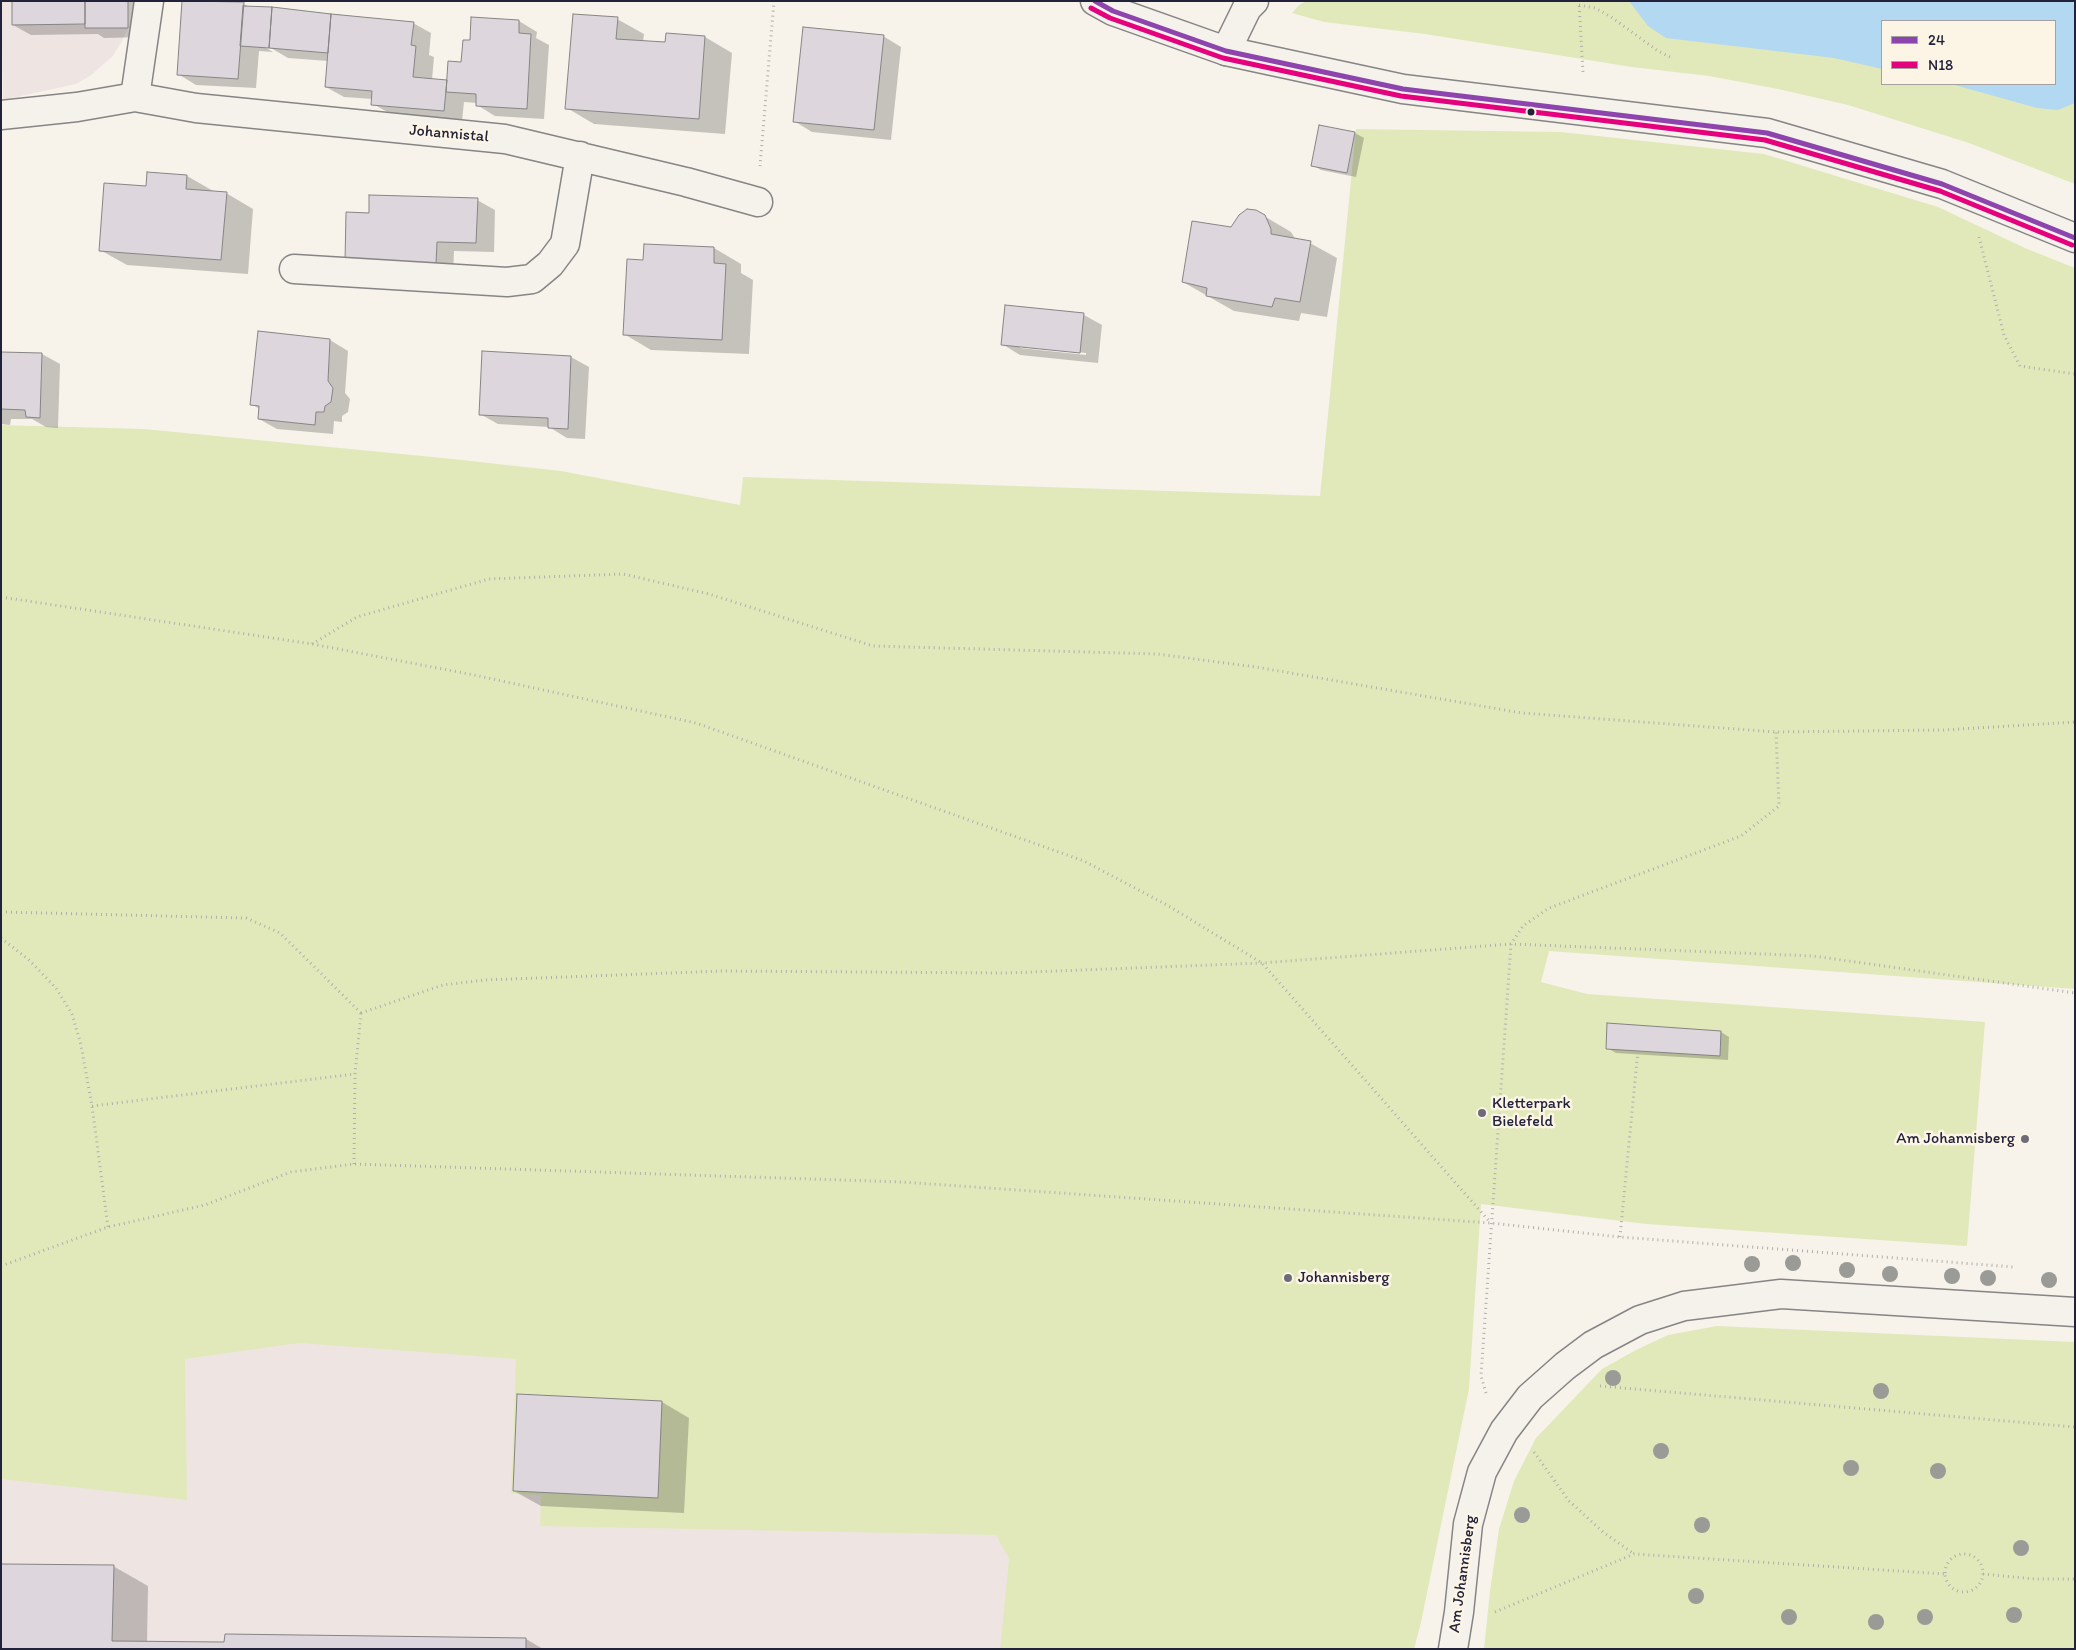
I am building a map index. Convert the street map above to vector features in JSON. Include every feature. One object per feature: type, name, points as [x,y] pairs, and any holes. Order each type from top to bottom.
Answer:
[{"type":"street","points":[[135,97],[149,1]]},
{"type":"street","points":[[1095,1],[1113,11],[1226,51],[1403,88],[1767,133],[1942,184],[2075,238]]},
{"type":"street","points":[[1226,51],[1247,8],[1254,1]]},
{"type":"street","name":"Johannistal","points":[[1,115],[77,107],[135,97],[196,108],[505,139],[580,156],[758,202]]},
{"type":"street","points":[[294,269],[508,282],[532,279],[550,264],[565,244],[580,156]]},
{"type":"street","name":"Am Johannisberg","points":[[1452,1649],[1459,1612],[1468,1524],[1482,1472],[1504,1431],[1530,1397],[1593,1344],[1640,1320],[1684,1306],[1781,1294],[2075,1312]]},
{"type":"path","points":[[758,202],[774,1]]},
{"type":"path","points":[[1583,73],[1579,3],[1595,8],[1611,17],[1658,51],[1672,58]]},
{"type":"path","points":[[1977,231],[2004,335],[2020,366],[2075,374]]},
{"type":"path","points":[[312,644],[358,617],[489,579],[623,574],[709,594],[873,646],[1157,654],[1256,667],[1522,713],[1776,732],[1944,730],[2075,722]]},
{"type":"path","points":[[1,597],[312,644],[474,675],[696,723],[1084,861],[1167,905],[1262,963],[1491,1223]]},
{"type":"path","points":[[1634,1554],[1603,1532],[1569,1501],[1550,1477],[1542,1462],[1529,1447],[1504,1431],[1489,1400],[1481,1376],[1510,944],[1523,926],[1549,908],[1741,836],[1779,806],[1776,732]]},
{"type":"path","points":[[1,912],[246,918],[280,933],[361,1013]]},
{"type":"path","points":[[1,938],[29,960],[56,988],[72,1014],[92,1106],[108,1227]]},
{"type":"path","points":[[361,1013],[442,986],[485,980],[722,971],[1005,973],[1262,963],[1510,944],[1812,956],[2075,993]]},
{"type":"path","points":[[354,1164],[355,1074],[361,1013]]},
{"type":"path","points":[[1620,1237],[1638,1050]]},
{"type":"path","points":[[92,1106],[355,1074]]},
{"type":"path","points":[[1,1266],[108,1227],[205,1206],[291,1172],[354,1164],[902,1182],[1491,1223],[1620,1237],[2014,1268]]},
{"type":"path","points":[[1565,1366],[1581,1378],[1598,1386],[2075,1426]]},
{"type":"path","points":[[1459,1612],[1480,1617],[1488,1616],[1634,1554],[1945,1574]]},
{"type":"path","points":[[1967,1555],[1979,1561],[1984,1574],[1981,1583],[1975,1589],[1961,1592],[1952,1588],[1945,1574],[1946,1567],[1955,1557],[1967,1555]]},
{"type":"path","points":[[1984,1574],[2035,1579],[2075,1579]]},
{"type":"shaded area","points":[[1,1],[128,1],[128,28],[113,56],[90,76],[76,84],[3,100]]},
{"type":"shaded area","points":[[1,1296],[1449,1389],[1421,1622],[1414,1649],[1,1649]]},
{"type":"green space","points":[[1306,1],[2075,1],[2075,184],[1969,143],[1848,105],[1778,89],[1709,76],[1632,67],[1425,34],[1324,22],[1292,13],[1299,5]]},
{"type":"green space","points":[[1356,129],[1561,132],[1764,154],[1938,207],[2025,248],[2075,268],[2075,989],[1549,951],[1541,982],[1587,994],[1985,1022],[1967,1246],[1646,1224],[1481,1204],[1469,1389],[1414,1649],[1000,1649],[1009,1559],[996,1535],[540,1526],[541,1495],[511,1494],[516,1359],[299,1343],[185,1359],[187,1500],[1,1479],[1,425],[144,429],[443,458],[561,471],[740,505],[743,477],[1320,496]]},
{"type":"green space","points":[[1717,1326],[2075,1342],[2075,1649],[1484,1649],[1499,1529],[1514,1481],[1536,1438],[1602,1369],[1668,1335]]},
{"type":"water","points":[[1629,1],[2072,1],[2075,7],[2075,103],[2058,110],[2037,108],[1955,85],[2056,85],[2056,20],[1881,20],[1881,69],[1834,58],[1666,38],[1648,26]]},
{"type":"building","points":[[12,1],[85,1],[85,24],[12,25]]},
{"type":"building","points":[[85,1],[128,1],[128,28],[85,28]]},
{"type":"building","points":[[182,1],[244,2],[238,79],[177,75]]},
{"type":"building","points":[[243,6],[272,7],[269,48],[240,46]]},
{"type":"building","points":[[272,7],[331,14],[328,53],[269,48]]},
{"type":"building","points":[[331,14],[414,22],[411,45],[416,46],[413,77],[447,80],[444,111],[371,105],[372,91],[325,87]]},
{"type":"building","points":[[573,14],[618,17],[616,39],[665,42],[666,33],[705,36],[699,119],[565,109]]},
{"type":"building","points":[[471,17],[519,20],[519,33],[531,34],[527,109],[476,106],[476,94],[446,92],[448,61],[461,62],[463,40],[470,40]]},
{"type":"building","points":[[803,27],[884,35],[874,130],[793,122]]},
{"type":"building","points":[[1319,125],[1355,132],[1347,173],[1311,166]]},
{"type":"building","points":[[147,172],[187,175],[186,189],[227,192],[221,260],[99,251],[104,183],[146,186]]},
{"type":"building","points":[[369,195],[478,198],[476,243],[437,242],[436,264],[345,262],[346,212],[369,213]]},
{"type":"building","points":[[1247,209],[1256,210],[1265,215],[1271,229],[1271,234],[1311,241],[1300,302],[1275,298],[1272,307],[1206,296],[1207,288],[1182,282],[1192,221],[1231,227],[1239,215]]},
{"type":"building","points":[[644,244],[714,247],[714,263],[726,264],[722,340],[623,335],[627,259],[643,260]]},
{"type":"building","points":[[1005,305],[1084,313],[1080,353],[1001,345]]},
{"type":"building","points":[[258,331],[330,339],[328,381],[333,388],[331,402],[325,406],[324,412],[316,412],[315,425],[258,419],[259,406],[250,405]]},
{"type":"building","points":[[482,351],[571,356],[568,429],[548,428],[548,418],[479,415]]},
{"type":"building","points":[[1,352],[42,353],[40,418],[26,417],[25,410],[1,409]]},
{"type":"building","points":[[1607,1023],[1721,1031],[1720,1056],[1606,1049]]},
{"type":"building","points":[[517,1394],[662,1401],[658,1498],[513,1491]]},
{"type":"building","points":[[1,1564],[114,1565],[112,1641],[224,1642],[225,1634],[526,1638],[526,1649],[1,1649]]},
{"type":"transit line","name":"24","points":[[1095,1],[1113,11],[1226,51],[1403,89],[1767,133],[1942,184],[2075,238]]},
{"type":"transit line","name":"N18","points":[[1091,8],[1110,18],[1223,58],[1401,96],[1765,140],[1940,191],[2072,245]]},
{"type":"place","name":"Kletterpark Bielefeld","points":[[1482,1113]]},
{"type":"place","name":"Am Johannisberg","points":[[2025,1139]]},
{"type":"place","name":"Johannisberg","points":[[1288,1278]]}]
